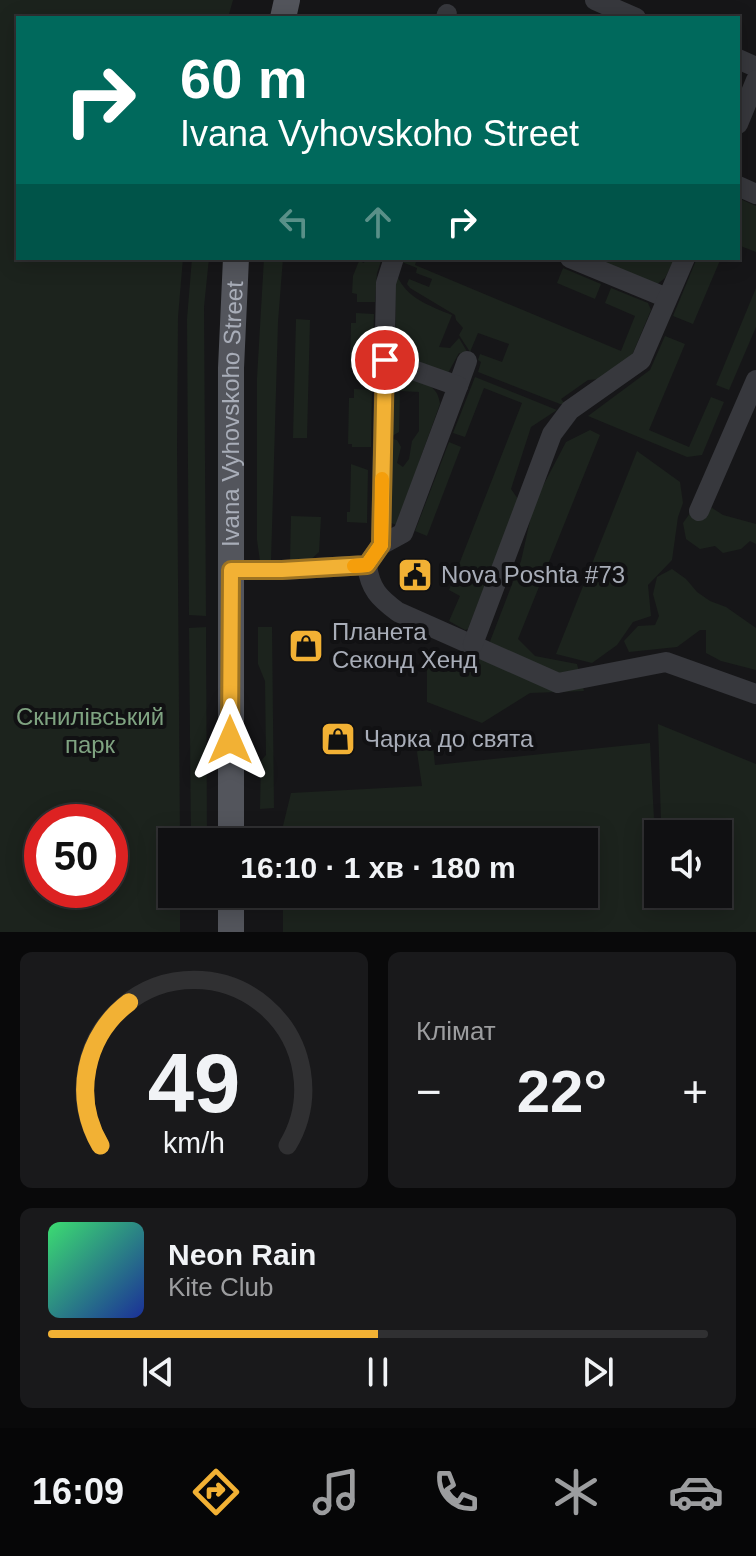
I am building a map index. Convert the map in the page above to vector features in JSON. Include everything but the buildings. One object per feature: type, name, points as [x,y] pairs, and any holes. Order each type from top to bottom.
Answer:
[{"type":"main road","name":"Ivana Vyhovskoho Street","points":[[231,828],[231,368],[236,260]]},
{"type":"main road","points":[[231,908],[231,932]]},
{"type":"lane","points":[[595,0],[631,16]]},
{"type":"lane","points":[[740,119],[756,80]]},
{"type":"lane","points":[[381,545],[386,283],[393,260]]},
{"type":"lane","points":[[575,260],[667,298]]},
{"type":"lane","points":[[473,644],[552,434],[570,410],[641,360],[684,260]]},
{"type":"lane","points":[[385,360],[458,386]]},
{"type":"lane","points":[[467,361],[403,533],[381,545],[367,565],[369,584],[378,597],[389,606],[558,683],[666,662],[756,694]]},
{"type":"lane","points":[[699,511],[756,380]]},
{"type":"lane","name":"Ivana Vyhovskoho Street","points":[[231,570],[367,565]]},
{"type":"green space","name":"Скнилівський парк","points":[[0,0],[233,0],[229,16],[16,16],[16,260],[183,260],[178,317],[177,447],[180,828],[158,828],[158,908],[180,908],[180,932],[0,932]]},
{"type":"green space","points":[[740,199],[756,206],[756,252],[740,246]]},
{"type":"green space","points":[[192,260],[209,260],[204,307],[206,616],[189,615],[187,319]]},
{"type":"green space","points":[[264,260],[283,260],[278,322],[271,562],[260,561],[257,540],[257,378]]},
{"type":"green space","points":[[365,260],[381,261],[375,302],[357,302],[357,294],[352,293],[353,276],[359,261],[364,263]]},
{"type":"green space","points":[[416,260],[415,265],[621,351],[635,316],[605,303],[611,288],[648,303],[651,310],[630,360],[599,379],[588,380],[561,399],[565,404],[560,404],[478,372],[480,354],[502,362],[509,344],[478,333],[470,352],[459,335],[463,328],[455,315],[407,284],[409,279],[429,287],[432,279],[416,273],[417,268],[402,262]]},
{"type":"green space","points":[[587,260],[674,260],[665,278],[656,285]]},
{"type":"green space","points":[[696,260],[720,260],[693,324],[673,316]]},
{"type":"green space","points":[[563,268],[601,284],[595,299],[557,283]]},
{"type":"green space","points":[[397,275],[406,290],[452,315],[439,347],[450,348],[459,338],[469,355],[468,358],[459,353],[448,373],[408,358],[396,348]]},
{"type":"green space","points":[[756,288],[756,327],[729,390],[716,385]]},
{"type":"green space","points":[[356,313],[374,314],[372,377],[354,376],[355,369],[350,368],[351,323],[356,323]]},
{"type":"green space","points":[[296,319],[310,320],[307,438],[293,438]]},
{"type":"green space","points":[[665,336],[685,344],[649,430],[689,447],[711,397],[724,402],[702,455],[687,457],[588,416],[650,370]]},
{"type":"green space","points":[[408,377],[433,389],[440,404],[419,462],[420,475],[400,526],[391,523],[392,439],[397,440],[401,447],[397,463],[403,467],[419,431],[419,392],[400,391],[399,432],[392,436],[391,402],[396,386]]},
{"type":"green space","points":[[475,377],[557,410],[531,427],[511,489],[518,499],[468,629],[465,630],[449,621],[460,596],[449,590],[522,403],[484,388],[465,437],[453,433]]},
{"type":"green space","points":[[354,389],[372,390],[371,447],[352,447],[348,444],[349,398],[354,398]]},
{"type":"green space","points":[[590,430],[600,435],[518,639],[535,656],[577,664],[584,691],[530,693],[482,723],[427,702],[427,667],[462,657],[489,644],[521,561],[534,503],[566,442]]},
{"type":"green space","points":[[449,442],[461,447],[427,536],[415,531]]},
{"type":"green space","points":[[637,451],[680,482],[683,503],[672,560],[648,585],[651,616],[633,622],[617,645],[592,663],[556,654]]},
{"type":"green space","points":[[351,464],[368,470],[367,523],[347,522]]},
{"type":"green space","points":[[709,506],[723,515],[756,524],[756,544],[750,541],[741,549],[723,553],[715,546],[700,549],[686,539],[683,523],[693,509]]},
{"type":"green space","points":[[291,516],[321,517],[319,552],[309,561],[290,562]]},
{"type":"green space","points":[[672,569],[697,592],[756,628],[756,670],[721,661],[706,653],[706,630],[700,630],[677,647],[629,652],[624,641],[638,626],[655,625],[659,616],[653,594],[657,577]]},
{"type":"green space","points":[[206,627],[207,828],[191,828],[189,628]]},
{"type":"green space","points":[[258,627],[272,627],[274,808],[260,809],[261,761],[266,755],[265,681],[258,664]]},
{"type":"green space","points":[[658,724],[756,764],[756,932],[283,932],[283,908],[598,908],[598,828],[282,828],[291,793],[422,786],[417,752],[431,729],[435,765],[650,743],[654,819],[658,820],[644,820],[644,908],[732,908],[732,820],[661,820]]},
{"type":"slow traffic","points":[[354,566],[367,565],[381,545],[382,479]]},
{"type":"place","name":"Nova Poshta #73","points":[[415,575]]},
{"type":"place","name":"Планета Секонд Хенд","points":[[306,646]]},
{"type":"place","name":"Чарка до свята","points":[[338,739]]},
{"type":"route","points":[[230,740],[231,570],[367,565],[381,545],[385,360]]}]
